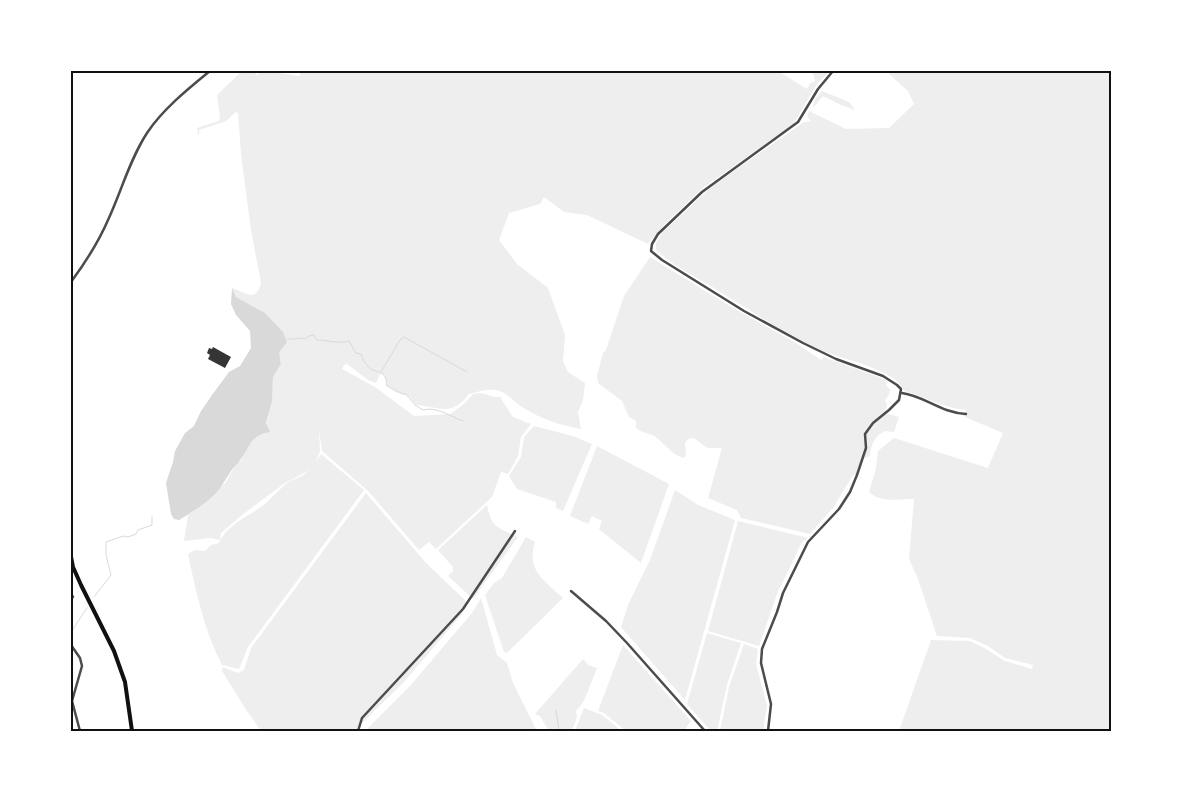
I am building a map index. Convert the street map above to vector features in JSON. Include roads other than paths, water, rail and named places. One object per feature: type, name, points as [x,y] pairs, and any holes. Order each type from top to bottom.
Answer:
[{"type":"main road","points":[[71,557],[72,566],[114,651],[124,682],[132,731]]},
{"type":"street","points":[[71,282],[108,221],[127,174],[147,133],[177,98],[210,71]]},
{"type":"street","points":[[768,731],[771,704],[761,663],[762,649],[783,593],[808,542],[839,509],[850,492],[866,448],[866,434],[873,423],[896,404],[901,390],[883,376],[824,354],[751,315],[662,260],[651,251],[652,244],[658,234],[702,192],[798,122],[818,89],[833,71]]},
{"type":"street","points":[[901,393],[942,409],[966,414]]},
{"type":"street","points":[[358,731],[362,718],[463,609],[515,531]]},
{"type":"street","points":[[570,591],[606,621],[705,731]]},
{"type":"street","points":[[71,644],[80,658],[82,666],[72,701],[80,731]]},
{"type":"waterway","points":[[287,339],[305,339],[314,335],[317,340],[349,341],[356,353],[361,354],[367,366],[383,374],[387,386],[406,394],[415,405],[423,410],[433,409],[463,421]]},
{"type":"waterway","points":[[381,372],[400,340],[404,337],[467,372]]},
{"type":"waterway","points":[[94,597],[111,575],[106,555],[106,542],[123,536],[128,537],[136,534],[138,530],[152,525],[152,516]]},
{"type":"waterway","points":[[71,632],[87,608]]},
{"type":"waterway","points":[[556,710],[559,731]]}]
